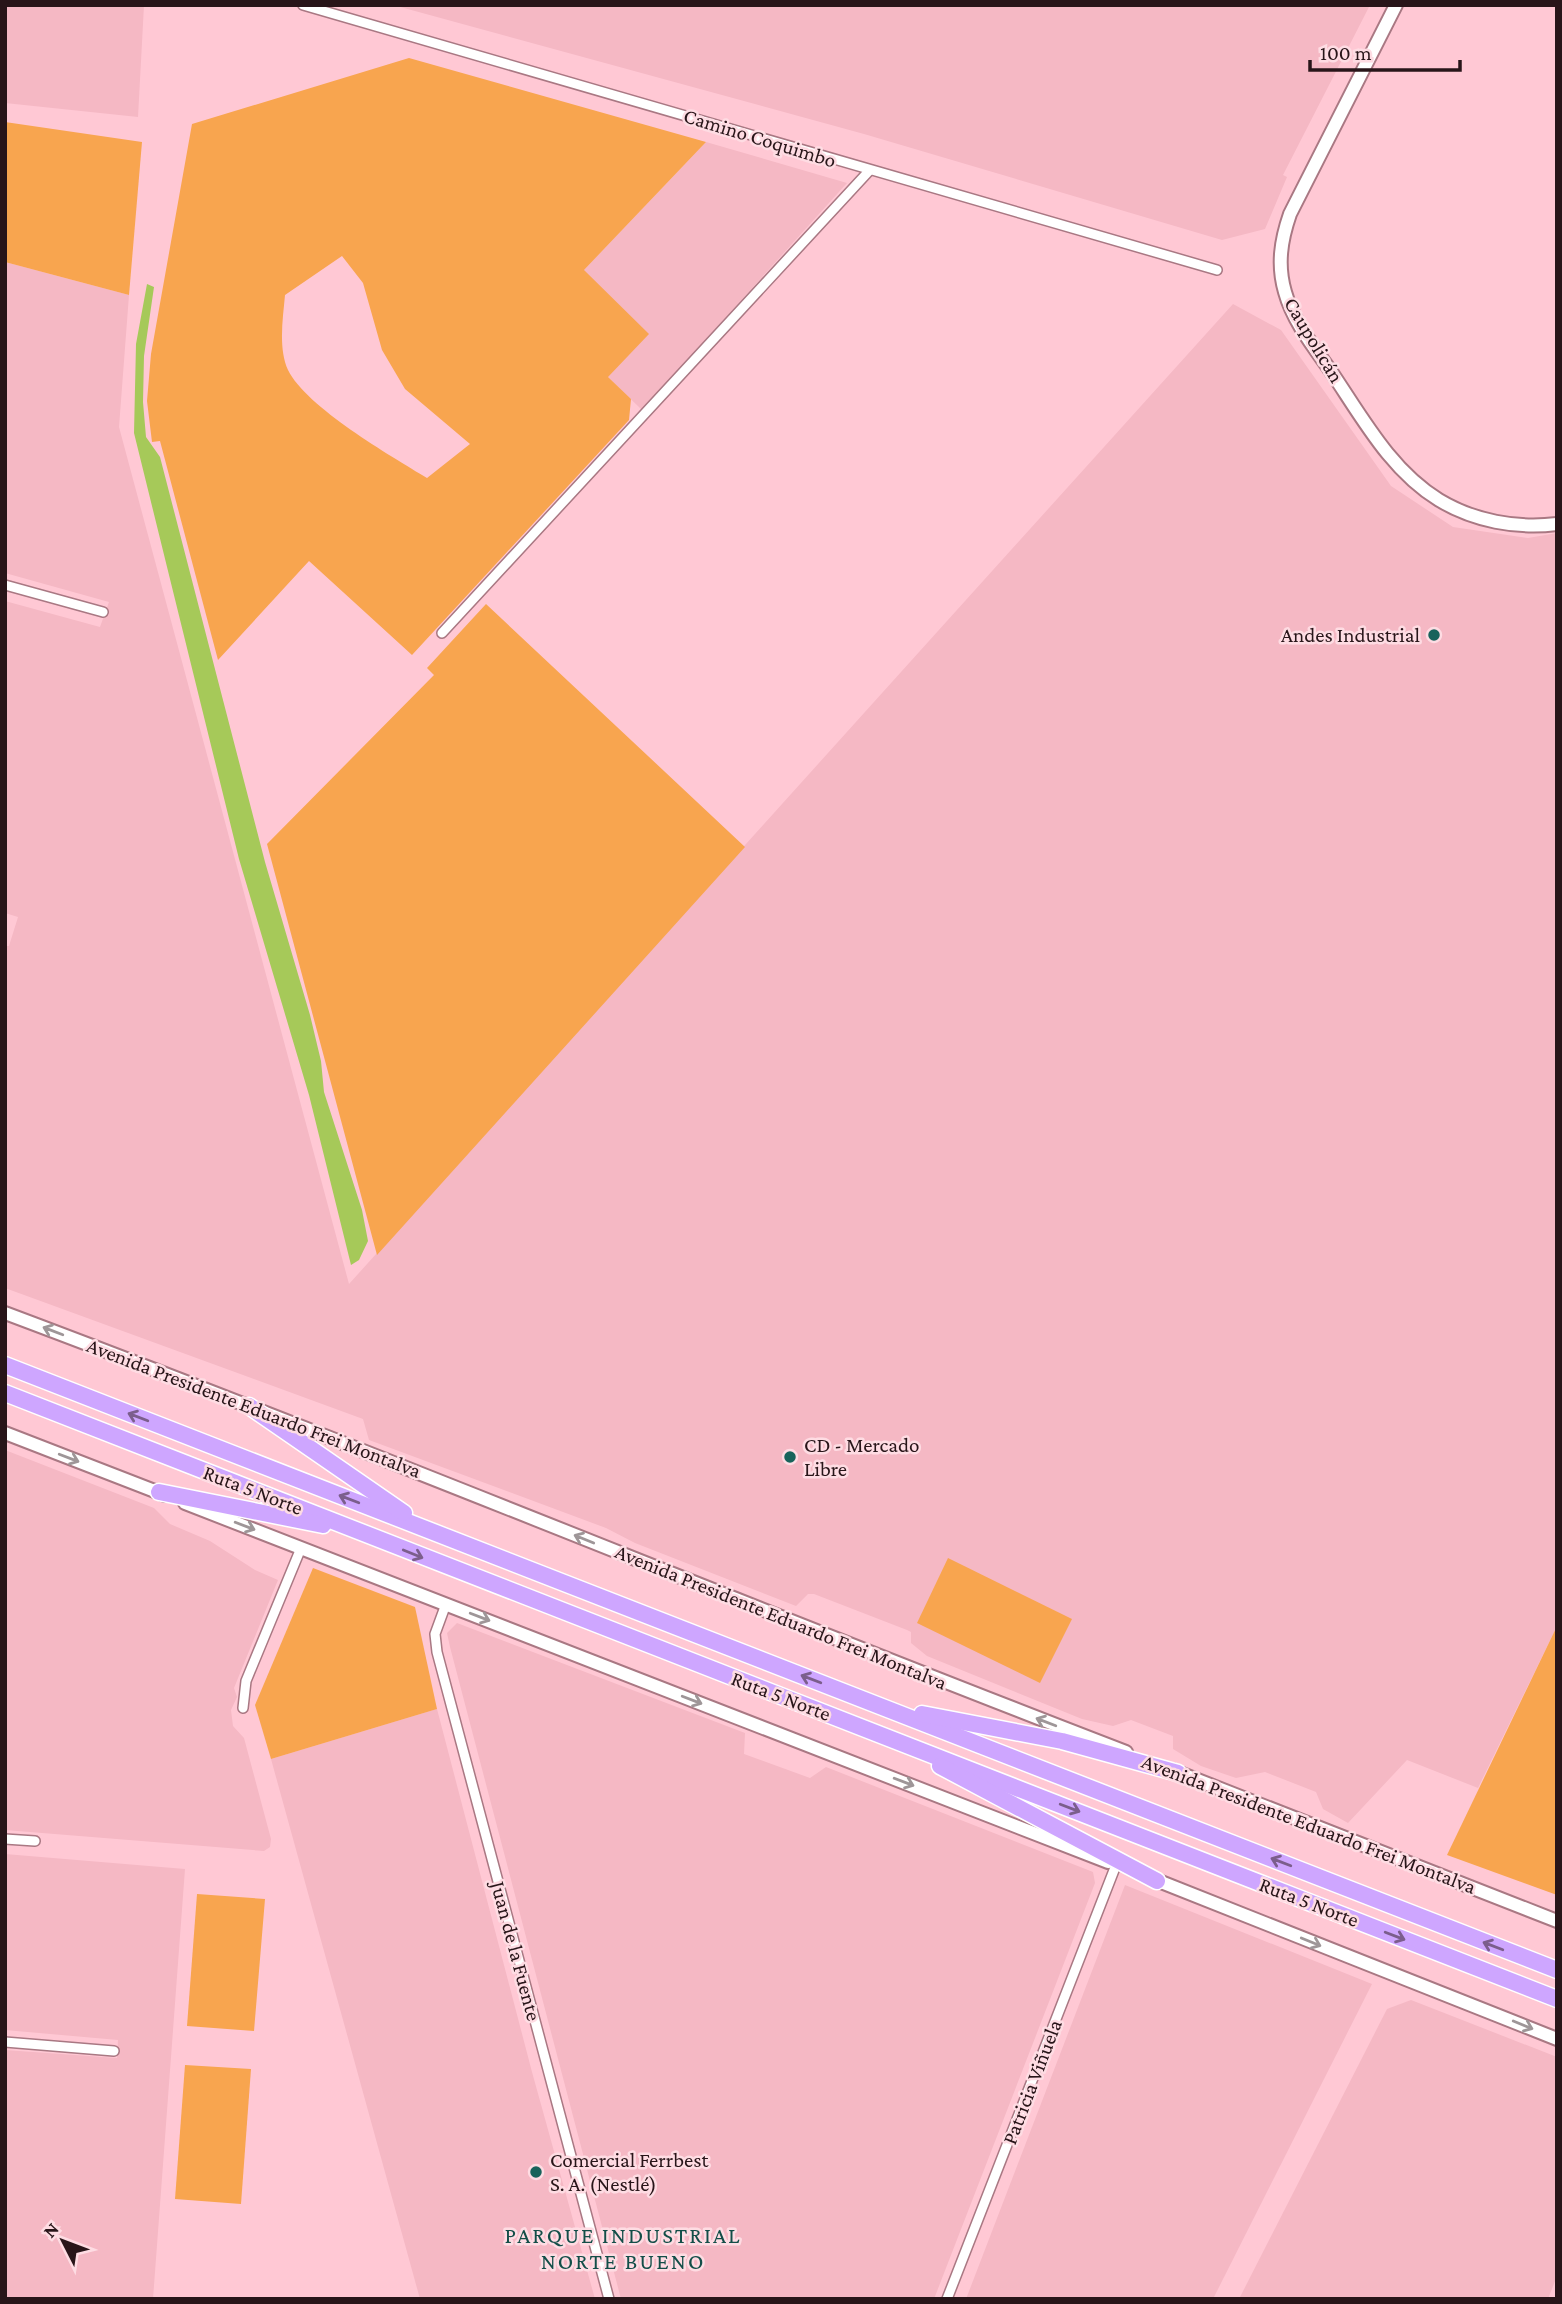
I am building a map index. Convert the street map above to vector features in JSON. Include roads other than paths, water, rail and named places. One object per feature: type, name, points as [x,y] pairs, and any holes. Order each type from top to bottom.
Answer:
[{"type":"highway","name":"Ruta 5 Norte","points":[[5,1365],[655,1621],[875,1703],[1557,1970]]},
{"type":"highway","name":"Ruta 5 Norte","points":[[5,1393],[618,1635],[892,1738],[1557,1999]]},
{"type":"highway","points":[[249,1406],[436,1533]]},
{"type":"highway","points":[[159,1492],[350,1528]]},
{"type":"highway","points":[[875,1703],[1044,1737],[1178,1773]]},
{"type":"highway","points":[[892,1738],[1157,1881]]},
{"type":"main road","name":"Caupolicán","points":[[1396,5],[1290,214],[1281,248],[1284,291],[1294,315],[1335,378],[1385,451],[1413,481],[1440,500],[1477,517],[1516,525],[1557,524]]},
{"type":"main road","name":"Avenida Presidente Eduardo Frei Montalva","points":[[5,1313],[249,1406],[1557,1921]]},
{"type":"main road","points":[[5,1433],[1557,2039]]},
{"type":"street","name":"Camino Coquimbo","points":[[303,5],[1217,270]]},
{"type":"street","points":[[442,632],[869,171]]},
{"type":"street","points":[[5,585],[103,612]]},
{"type":"street","points":[[243,1708],[246,1681],[301,1548]]},
{"type":"street","name":"Juan de la Fuente","points":[[446,1604],[435,1634],[437,1652],[609,2299]]},
{"type":"street","points":[[5,1839],[35,1841]]},
{"type":"street","name":"Patricia Viñuela","points":[[947,2299],[1116,1865]]},
{"type":"street","points":[[5,2042],[114,2051]]},
{"type":"place","name":"Andes Industrial","points":[[1434,635]]},
{"type":"place","name":"CD - Mercado Libre","points":[[790,1457]]},
{"type":"place","name":"Comercial Ferrbest S. A. (Nestlé)","points":[[536,2172]]},
{"type":"district","name":"PARQUE INDUSTRIAL NORTE BUENO","points":[[623,2248]]}]
